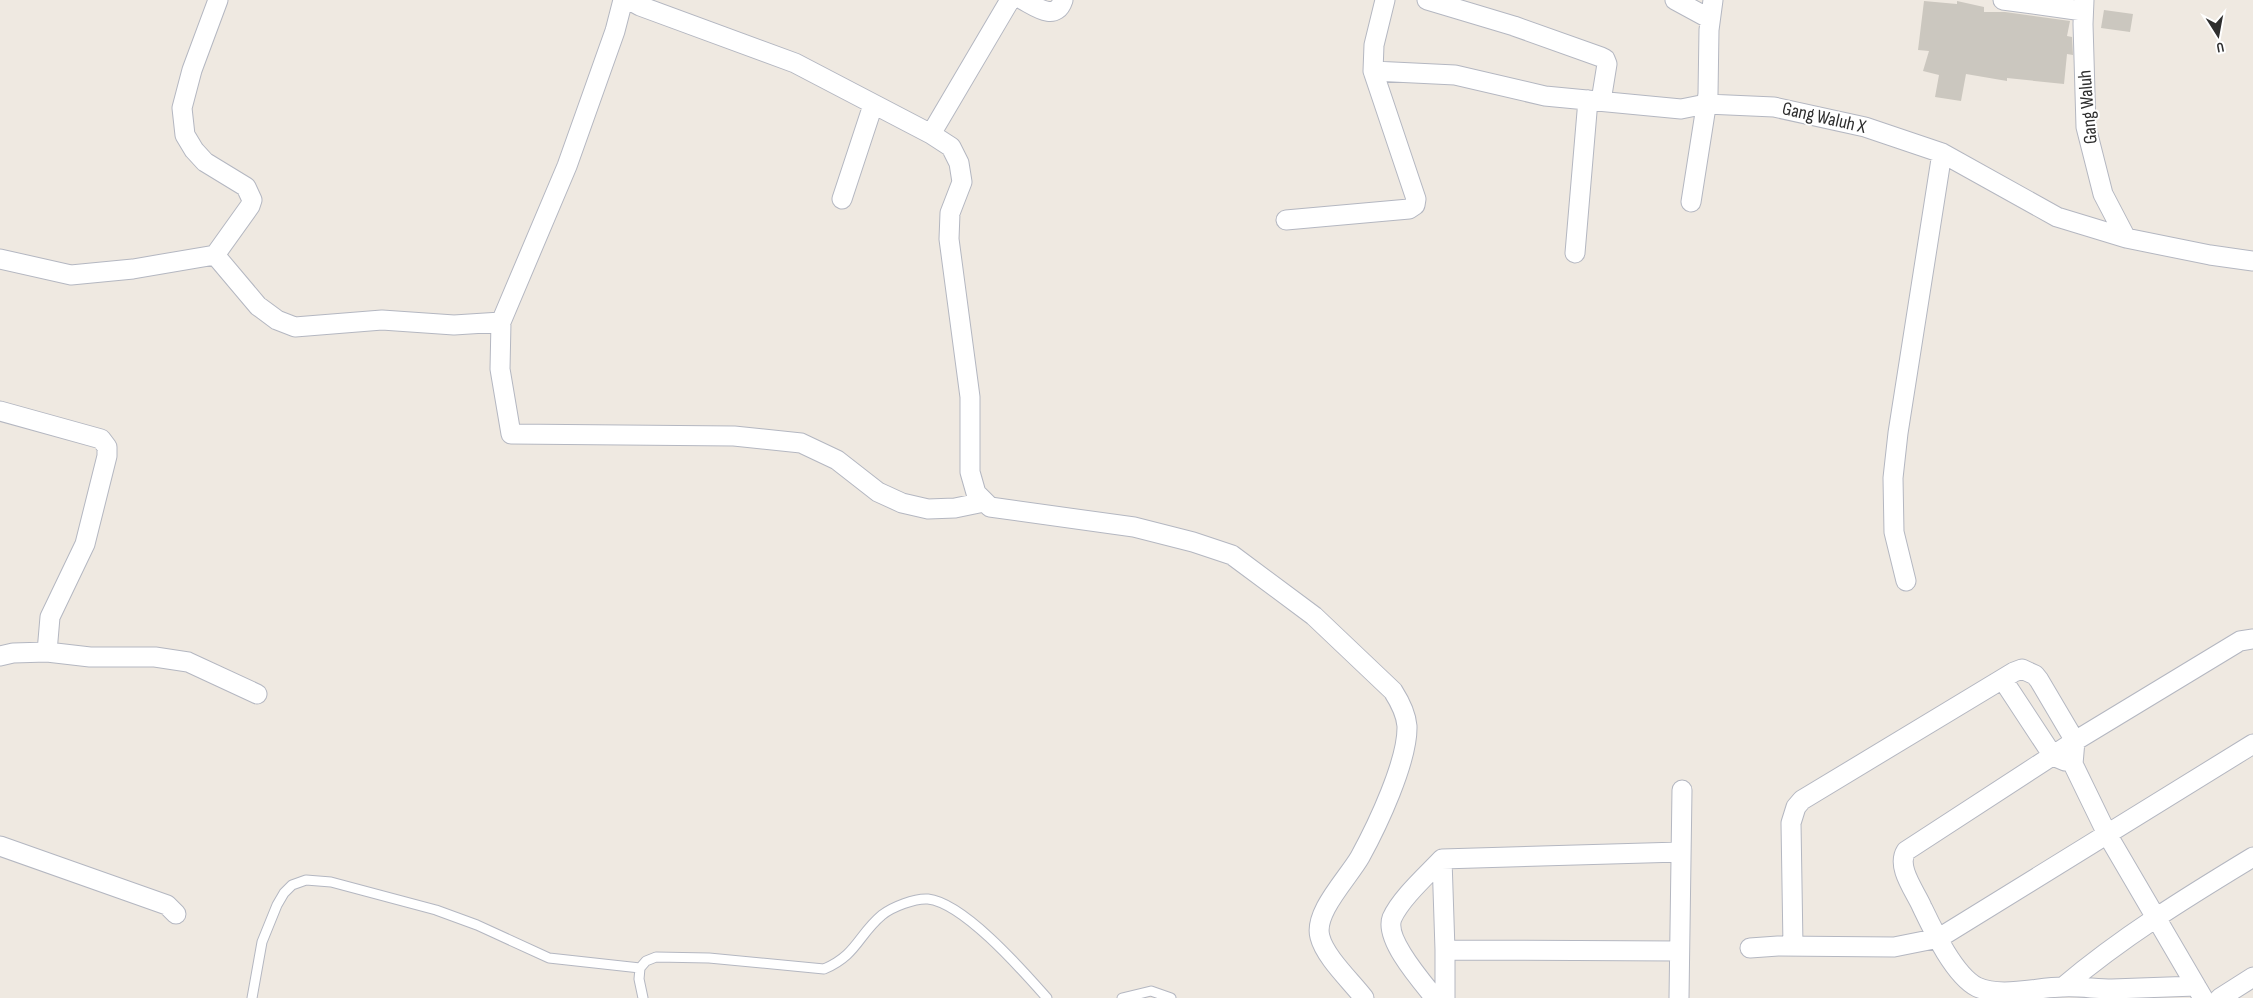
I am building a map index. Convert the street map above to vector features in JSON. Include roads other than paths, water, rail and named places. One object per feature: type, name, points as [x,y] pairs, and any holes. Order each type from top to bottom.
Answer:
[{"type":"street","points":[[0,259],[71,275],[133,269],[215,256],[250,206],[252,200],[246,187],[205,162],[194,150],[185,135],[182,108],[192,70],[218,0]]},
{"type":"street","points":[[623,0],[615,32],[568,166],[501,322],[500,369],[511,434],[734,436],[801,443],[837,460],[878,492],[902,503],[928,508],[954,508],[984,502]]},
{"type":"street","points":[[629,0],[640,6],[795,63],[932,134],[951,147],[959,164],[962,182],[950,213],[949,239],[970,397],[970,472],[973,486],[984,502],[990,507],[1134,527],[1193,542],[1232,555],[1314,616],[1393,691],[1401,704],[1407,725],[1405,750],[1393,786],[1360,857],[1324,911],[1319,924],[1319,936],[1325,950],[1364,998]]},
{"type":"street","points":[[932,134],[1010,0]]},
{"type":"street","points":[[1024,0],[1046,12],[1054,12],[1061,6],[1063,0]]},
{"type":"street","points":[[1286,220],[1409,209],[1415,206],[1416,199],[1373,71],[1374,45],[1385,0]]},
{"type":"street","points":[[1426,0],[1514,26],[1605,59],[1607,64],[1594,101],[1575,253]]},
{"type":"street","points":[[1675,0],[1710,19]]},
{"type":"street","points":[[1691,202],[1706,104],[1710,19],[1713,0]]},
{"type":"street","points":[[2003,0],[2084,5]]},
{"type":"street","name":"Gang Waluh","points":[[2084,5],[2086,127],[2103,194],[2126,238]]},
{"type":"street","name":"Gang Waluh X","points":[[1373,71],[1455,76],[1545,96],[1681,109],[1706,104],[1774,107],[1865,127],[1942,153],[2057,217],[2126,238],[2210,255],[2253,261]]},
{"type":"street","points":[[842,199],[873,105]]},
{"type":"street","points":[[1906,581],[1894,532],[1893,478],[1898,433],[1942,153]]},
{"type":"street","points":[[215,256],[258,306],[277,320],[295,327],[382,320],[454,325],[501,322]]},
{"type":"street","points":[[0,411],[86,433],[101,439],[107,447],[107,456],[85,544],[50,617],[46,652]]},
{"type":"street","points":[[2199,992],[2063,987],[2001,992],[1985,990],[1967,980],[1939,938],[1904,868],[1902,857],[1906,852],[2075,741],[2240,641],[2253,639]]},
{"type":"street","points":[[0,656],[13,653],[46,652],[90,657],[156,657],[188,662],[257,694]]},
{"type":"street","points":[[1794,946],[1791,824],[1796,808],[1802,800],[2022,669],[2034,675],[2047,692],[2075,741],[2073,764],[2107,834],[2199,992]]},
{"type":"street","points":[[2003,680],[2053,756],[2073,764]]},
{"type":"street","points":[[1750,948],[1794,946],[1894,947],[1939,938],[2253,744]]},
{"type":"street","points":[[1679,998],[1682,790]]},
{"type":"street","points":[[0,846],[167,906],[176,914]]},
{"type":"street","points":[[1435,998],[1394,941],[1391,926],[1392,919],[1405,900],[1442,858],[1680,852]]},
{"type":"street","points":[[2063,987],[2099,956],[2155,917],[2253,857]]},
{"type":"street","points":[[1442,858],[1446,950],[1445,998]]},
{"type":"street","points":[[1446,950],[1679,951]]},
{"type":"street","points":[[2220,998],[2253,977]]},
{"type":"lane","points":[[252,998],[262,942],[277,905],[284,893],[292,885],[306,880],[331,882],[436,910],[477,925],[549,958],[640,968]]},
{"type":"lane","points":[[642,998],[639,979],[640,968],[646,961],[656,957],[709,958],[824,969],[840,962],[882,915],[912,902],[928,899],[948,906],[966,918],[993,942],[1047,998]]},
{"type":"lane","points":[[1122,998],[1152,991],[1171,998]]}]
